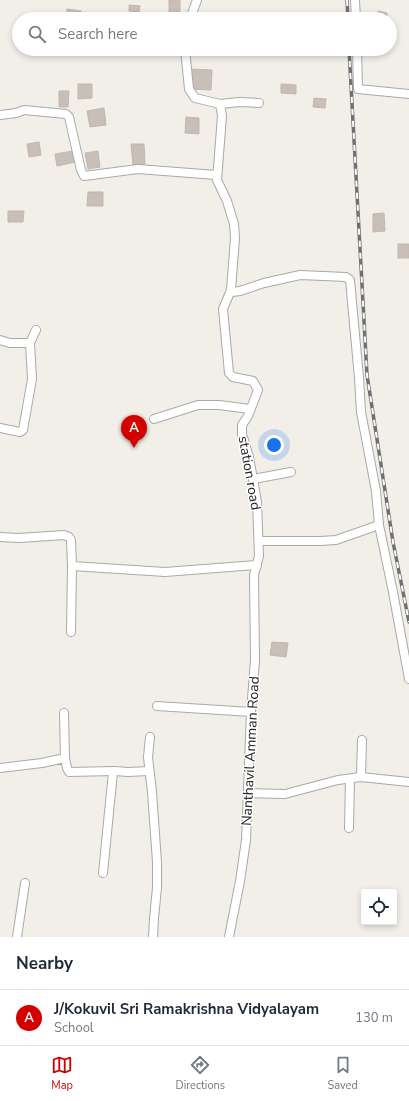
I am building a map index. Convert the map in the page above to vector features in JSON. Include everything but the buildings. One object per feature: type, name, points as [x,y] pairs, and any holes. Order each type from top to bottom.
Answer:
[{"type":"street","points":[[193,12],[197,0]]},
{"type":"street","points":[[355,0],[356,12]]},
{"type":"street","points":[[186,56],[189,89],[195,98],[220,104],[239,102],[259,104]]},
{"type":"street","points":[[357,56],[358,89],[409,94]]},
{"type":"street","name":"station road","points":[[220,104],[222,116],[216,175],[234,224],[235,238],[232,290],[223,309],[229,373],[233,377],[245,378],[253,381],[258,390],[242,425],[242,434],[249,457],[257,502],[259,541],[259,556],[257,565]]},
{"type":"street","points":[[0,114],[16,113],[24,110],[66,114],[69,117],[81,170],[84,176],[138,169],[216,175]]},
{"type":"street","points":[[232,290],[232,292],[240,291],[264,283],[300,275],[346,277],[350,280],[361,412],[376,492],[379,525],[394,592],[409,679]]},
{"type":"street","points":[[0,428],[20,432],[23,430],[32,379],[30,343],[36,330]]},
{"type":"street","points":[[0,340],[10,343],[30,343]]},
{"type":"street","points":[[154,419],[198,406],[219,405],[250,409]]},
{"type":"street","points":[[253,479],[291,472]]},
{"type":"street","points":[[259,541],[336,540],[379,525]]},
{"type":"street","points":[[0,537],[69,537],[71,540],[72,566],[71,632]]},
{"type":"street","points":[[72,566],[165,572],[257,565]]},
{"type":"street","name":"Nanthavil Amman Road","points":[[229,937],[246,840],[251,712],[255,660],[254,575],[257,565]]},
{"type":"street","points":[[157,706],[251,712]]},
{"type":"street","points":[[64,713],[65,758],[69,772],[149,771]]},
{"type":"street","points":[[150,737],[148,757],[157,862],[157,888],[153,937]]},
{"type":"street","points":[[361,777],[362,740]]},
{"type":"street","points":[[0,768],[42,763],[65,758]]},
{"type":"street","points":[[103,873],[112,772],[115,771]]},
{"type":"street","points":[[248,794],[285,794],[338,780],[361,777],[409,782]]},
{"type":"street","points":[[349,828],[350,779]]},
{"type":"street","points":[[18,937],[18,925],[24,883]]},
{"type":"railway","points":[[347,0],[348,12]]},
{"type":"railway","points":[[349,56],[367,375],[393,542],[409,622]]},
{"type":"place","name":"J/Kokuvil Sri Ramakrishna Vidyalayam","points":[[134,448]]}]
